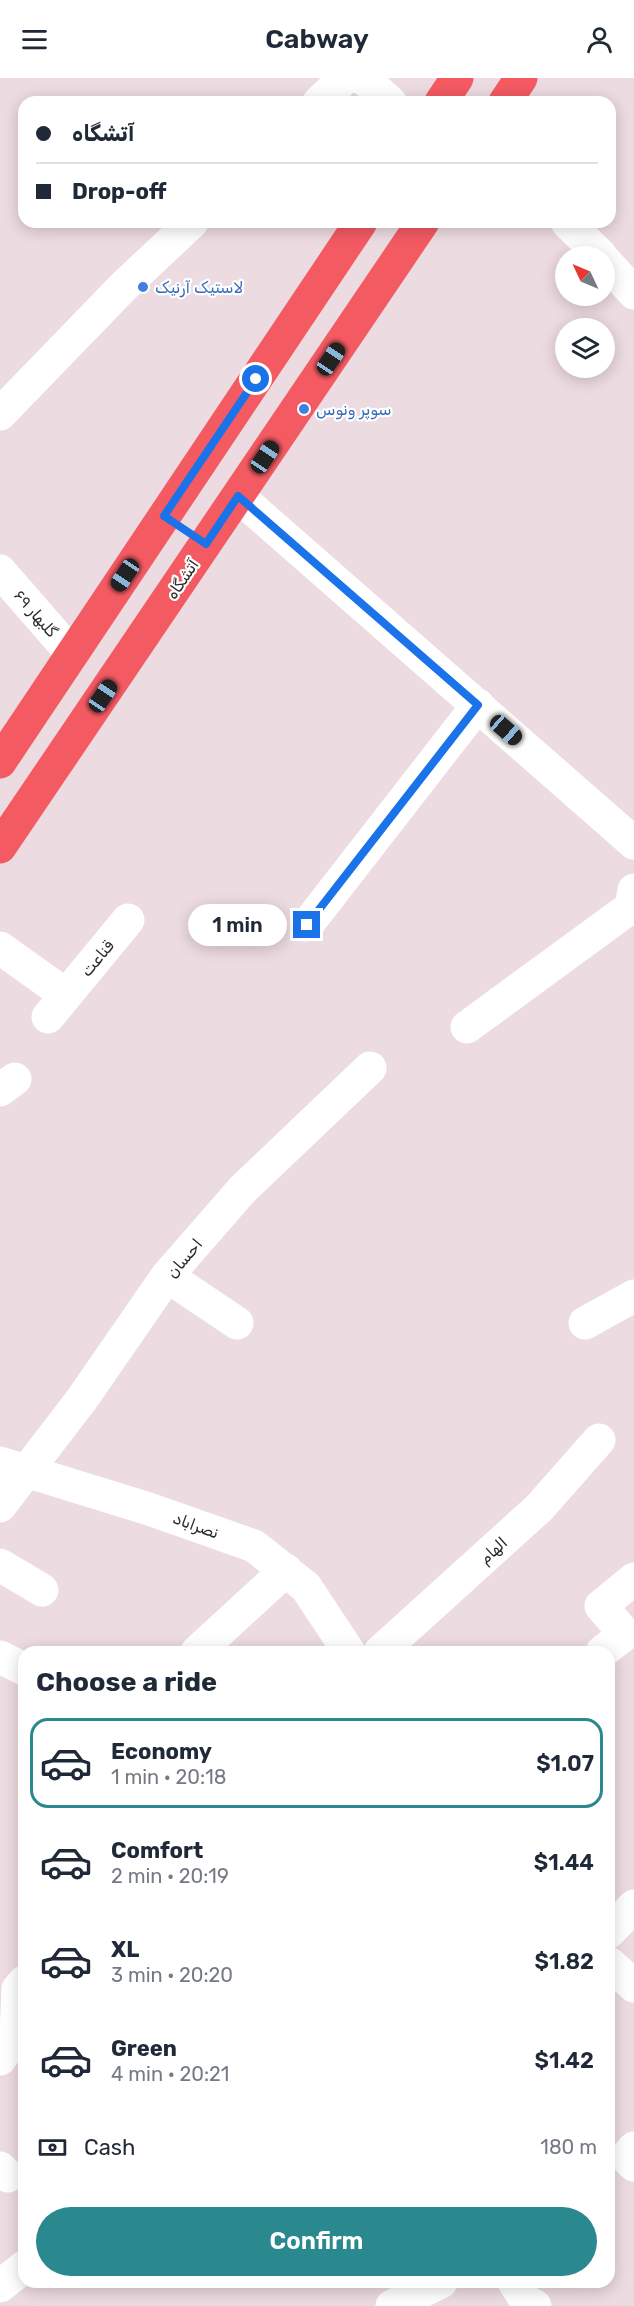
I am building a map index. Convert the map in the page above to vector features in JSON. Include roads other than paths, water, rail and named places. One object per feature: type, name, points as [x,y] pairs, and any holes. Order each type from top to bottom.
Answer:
[{"type":"main road","points":[[445,96],[457,78]]},
{"type":"main road","points":[[0,762],[357,228]]},
{"type":"main road","name":"آتشگاه","points":[[0,847],[419,228]]},
{"type":"main road","points":[[164,516],[206,544]]},
{"type":"street","points":[[326,96],[345,78]]},
{"type":"street","points":[[363,78],[383,96]]},
{"type":"street","points":[[512,92],[540,78]]},
{"type":"street","points":[[0,414],[123,287],[186,228]]},
{"type":"street","points":[[573,228],[591,246]]},
{"type":"street","points":[[238,496],[634,843]]},
{"type":"street","name":"۶۹ گلبهار","points":[[0,572],[72,654]]},
{"type":"street","points":[[307,925],[478,705]]},
{"type":"street","points":[[467,1027],[632,907],[634,890]]},
{"type":"street","name":"قناعت","points":[[0,948],[57,1006],[128,920]]},
{"type":"street","name":"احسان","points":[[0,1506],[13,1467],[82,1399],[167,1276],[242,1190],[370,1068]]},
{"type":"street","points":[[167,1276],[237,1323]]},
{"type":"street","points":[[585,1323],[634,1296]]},
{"type":"street","name":"الهام","points":[[387,1646],[539,1508],[599,1440]]},
{"type":"street","name":"نصراباد","points":[[13,1467],[149,1509],[254,1546],[306,1587],[345,1646]]},
{"type":"street","points":[[0,1565],[42,1590]]},
{"type":"street","points":[[204,1646],[286,1570]]},
{"type":"street","points":[[610,1646],[625,1634],[601,1606],[634,1579]]},
{"type":"street","points":[[0,1657],[18,1667]]},
{"type":"street","points":[[615,1944],[634,1906]]},
{"type":"street","points":[[615,1963],[634,1986]]},
{"type":"street","points":[[0,2059],[16,2035],[18,1989]]},
{"type":"street","points":[[634,2148],[626,2157],[634,2165]]},
{"type":"street","points":[[0,2286],[18,2272]]},
{"type":"street","points":[[392,2306],[429,2288]]},
{"type":"street","points":[[518,2288],[526,2301],[535,2306]]},
{"type":"place","name":"لاستیک آرنیک","points":[[143,287]]},
{"type":"place","name":"سوپر ونوس","points":[[304,409]]}]
